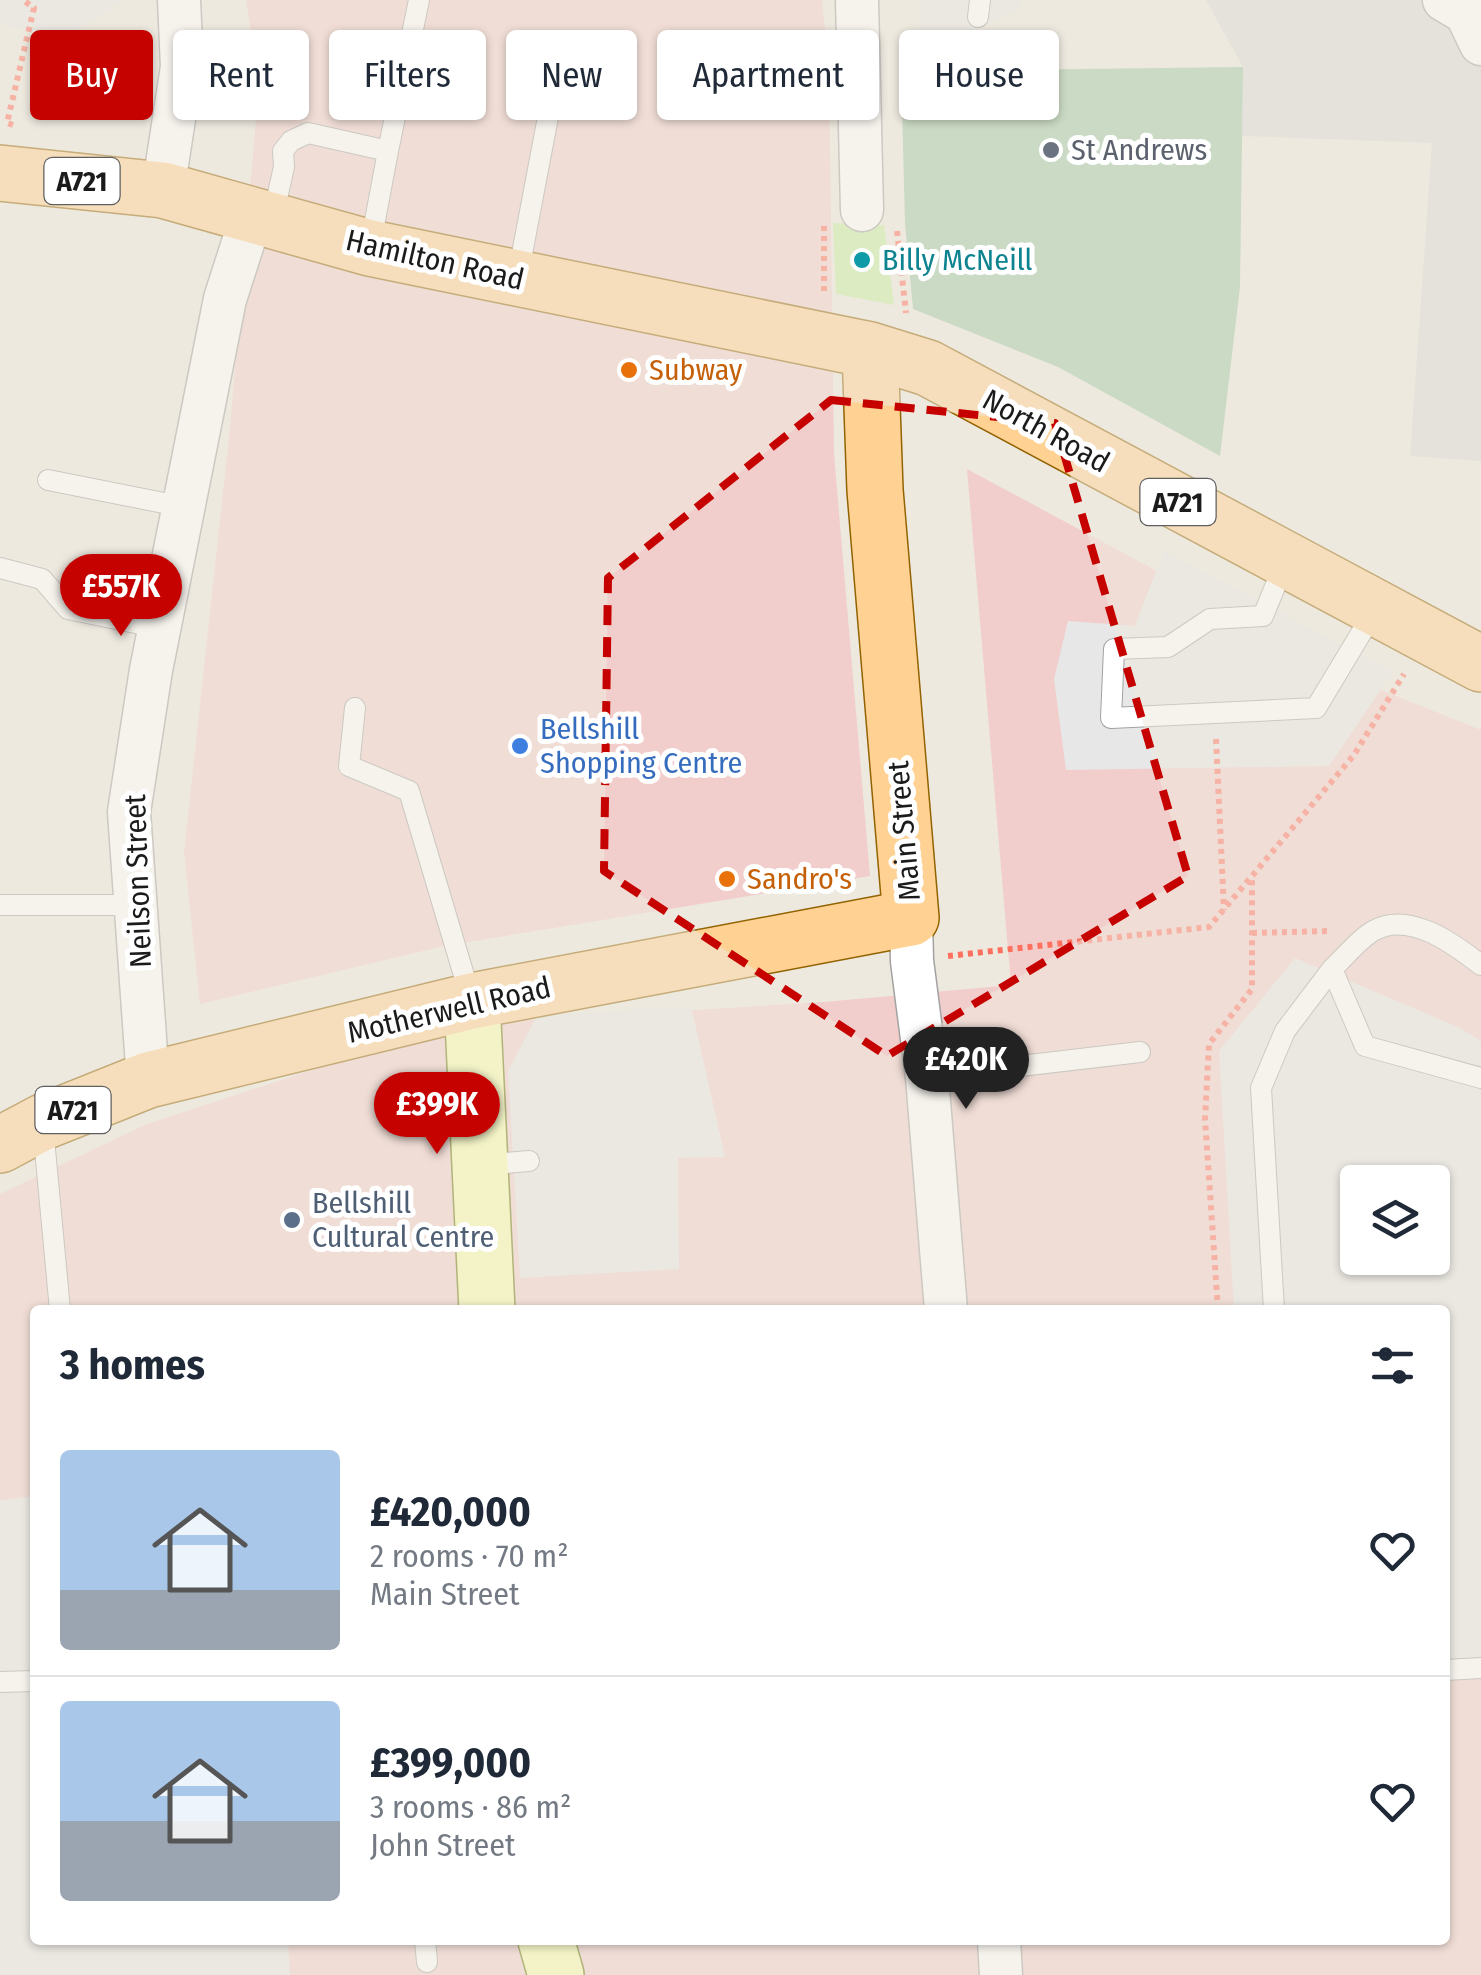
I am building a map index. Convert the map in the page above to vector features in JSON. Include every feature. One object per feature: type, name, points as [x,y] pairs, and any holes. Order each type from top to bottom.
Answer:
[{"type":"main road","name":"Hamilton Road","points":[[11,150],[370,248],[517,279],[888,335]]},
{"type":"main road","name":"North Road","points":[[888,335],[928,368],[1481,664]]},
{"type":"main road","name":"Main Street","points":[[888,335],[875,490],[912,939]]},
{"type":"main road","name":"Motherwell Road","points":[[21,1134],[148,1080],[472,1001],[912,939]]},
{"type":"street","points":[[163,190],[182,68],[179,0]]},
{"type":"street","points":[[857,0],[862,210]]},
{"type":"street","points":[[1444,0],[1466,14],[1481,44]]},
{"type":"street","name":"Neilson Street","points":[[148,1080],[129,812],[160,628],[225,299],[262,218]]},
{"type":"street","name":"Main Street","points":[[912,939],[946,1305]]},
{"type":"street","points":[[472,1001],[504,1163],[488,1305]]},
{"type":"street","points":[[547,1945],[556,1975]]},
{"type":"street","points":[[999,1945],[1001,1975]]},
{"type":"lane","points":[[370,248],[419,0]]},
{"type":"lane","points":[[517,279],[547,120]]},
{"type":"lane","points":[[262,218],[284,167],[283,151],[291,141],[308,132],[388,151]]},
{"type":"lane","points":[[48,480],[184,507]]},
{"type":"lane","points":[[1286,559],[1264,616],[1210,618],[1168,646],[1114,650],[1111,718],[1316,708],[1376,608]]},
{"type":"lane","points":[[0,568],[42,579],[68,609],[160,628]]},
{"type":"lane","points":[[356,708],[349,766],[410,790],[472,1001]]},
{"type":"lane","points":[[0,905],[136,905]]},
{"type":"lane","points":[[1274,1305],[1260,1088],[1285,1031],[1332,969],[1375,930],[1412,925],[1454,945],[1481,965]]},
{"type":"lane","points":[[1332,969],[1365,1046],[1481,1078]]},
{"type":"lane","points":[[927,1077],[1140,1052]]},
{"type":"lane","points":[[21,1134],[59,1305]]},
{"type":"lane","points":[[1450,1670],[1481,1668]]},
{"type":"lane","points":[[0,1682],[30,1680]]},
{"type":"lane","points":[[426,1945],[426,1962]]},
{"type":"path","points":[[11,150],[7,123],[34,8],[24,0]]},
{"type":"path","points":[[824,302],[824,218],[862,210],[896,220],[888,335]]},
{"type":"path","points":[[912,939],[1209,926],[1354,755],[1428,636]]},
{"type":"path","points":[[1215,713],[1224,910]]},
{"type":"path","points":[[1218,1305],[1205,1119],[1209,1044],[1252,989],[1252,876]]},
{"type":"path","points":[[1252,933],[1375,930]]},
{"type":"highlighted area","points":[[831,400],[1055,423],[1188,876],[887,1056],[604,871],[608,578]]},
{"type":"shaded area","points":[[0,0],[124,0],[77,30],[30,32],[0,24]]},
{"type":"shaded area","points":[[246,0],[822,0],[825,30],[657,30],[657,120],[830,120],[834,454],[870,876],[444,946],[200,1004],[184,852],[230,428],[256,120],[309,120],[309,30],[251,30]]},
{"type":"shaded area","points":[[920,0],[1022,0],[1020,10],[975,30],[919,30]]},
{"type":"shaded area","points":[[1206,0],[1481,0],[1481,461],[1410,456],[1432,143],[1242,136],[1243,67]]},
{"type":"shaded area","points":[[967,469],[1371,686],[1481,730],[1481,1975],[0,1975],[0,1194],[147,1124],[449,1025],[824,1002],[1011,985]]},
{"type":"shaded area","points":[[1164,550],[1393,672],[1329,766],[1066,770],[1054,679],[1068,621],[1135,626]]},
{"type":"shaded area","points":[[1295,958],[1458,1027],[1481,1041],[1481,1676],[1450,1678],[1450,1305],[1234,1305],[1219,1051]]},
{"type":"shaded area","points":[[691,1006],[725,1157],[678,1158],[679,1269],[520,1278],[508,1071],[537,1016]]},
{"type":"shaded area","points":[[30,1497],[30,1945],[288,1945],[290,1975],[0,1975],[0,1500]]},
{"type":"green space","points":[[1243,67],[1240,287],[1220,456],[1058,367],[913,309],[905,223],[902,120],[1059,120],[1059,69]]},
{"type":"green space","points":[[833,223],[884,225],[894,305],[836,294]]},
{"type":"place","name":"St Andrews","points":[[1051,150]]},
{"type":"place","name":"Billy McNeill","points":[[862,260]]},
{"type":"place","name":"Subway","points":[[629,370]]},
{"type":"place","name":"Bellshill Shopping Centre","points":[[520,746]]},
{"type":"place","name":"Sandro's","points":[[727,879]]},
{"type":"place","name":"Bellshill Cultural Centre","points":[[292,1220]]}]
